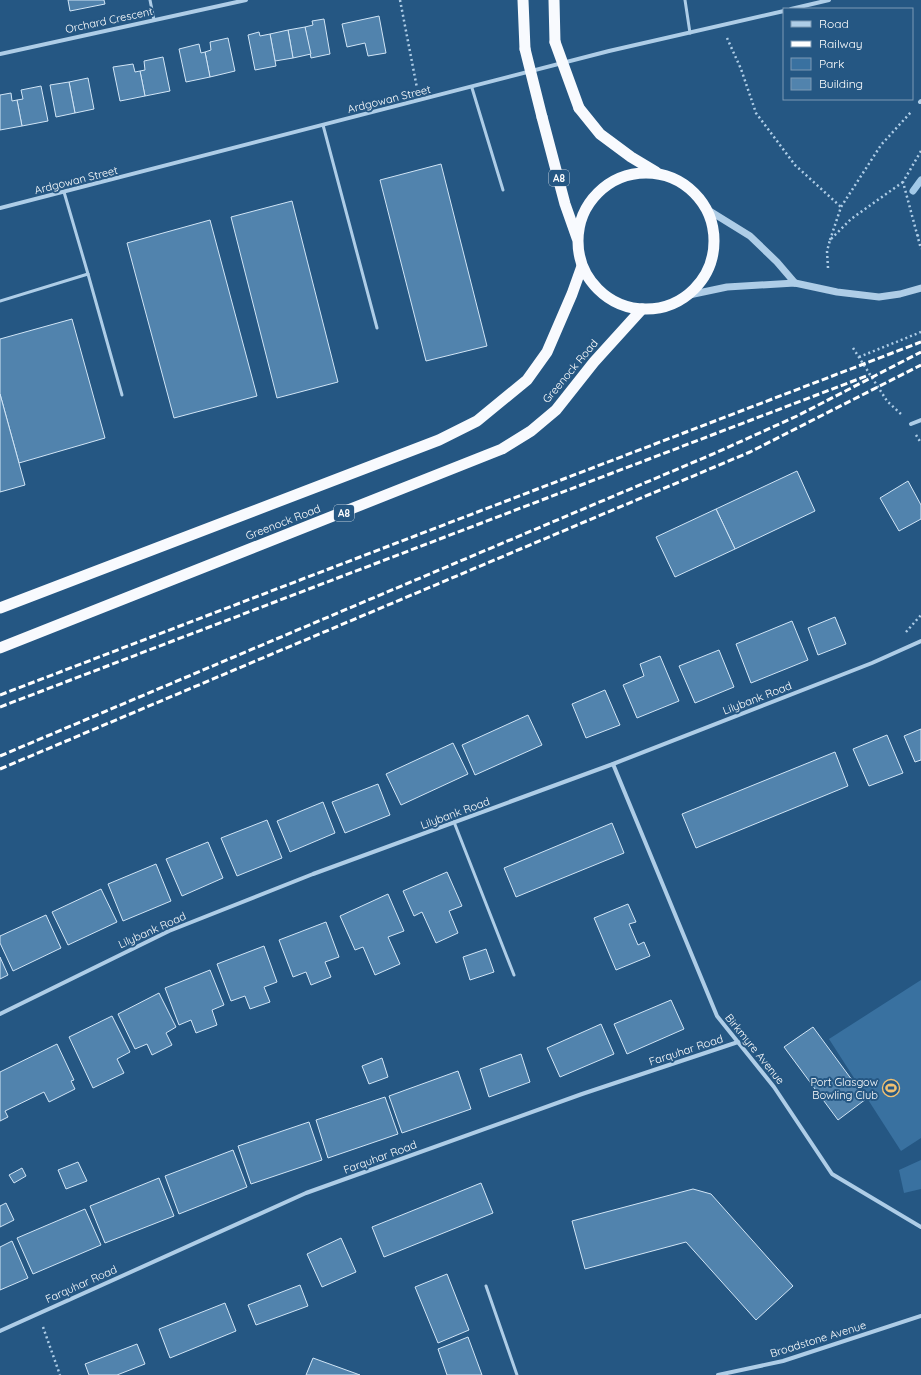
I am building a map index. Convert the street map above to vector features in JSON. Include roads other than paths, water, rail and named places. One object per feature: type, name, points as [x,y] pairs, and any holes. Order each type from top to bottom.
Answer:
[{"type":"highway","name":"A8","points":[[523,0],[525,50],[565,204],[577,238],[582,266],[592,283],[606,297],[623,306],[642,309],[659,308],[670,305],[689,294],[702,281],[711,264],[715,246],[714,228],[708,210],[699,196],[687,185],[672,177],[657,173],[634,173],[612,181],[594,196],[582,216],[577,238]]},
{"type":"highway","name":"A8","points":[[554,0],[555,42],[579,108],[600,134],[631,157],[657,173]]},
{"type":"highway","name":"Greenock Road","points":[[0,608],[439,440],[477,421],[527,380],[547,352],[582,266]]},
{"type":"highway","name":"Greenock Road","points":[[0,648],[468,464],[502,449],[531,430],[556,410],[594,362],[642,309]]},
{"type":"street","name":"Orchard Crescent","points":[[0,54],[246,0]]},
{"type":"street","points":[[795,8],[829,0]]},
{"type":"street","name":"Ardgowan Street","points":[[0,208],[472,88],[609,51],[783,11]]},
{"type":"street","points":[[708,210],[750,236],[795,283]]},
{"type":"street","points":[[689,294],[727,287],[795,283],[837,292],[878,297],[900,294],[921,288]]},
{"type":"street","points":[[911,424],[921,420]]},
{"type":"street","name":"Lilybank Road","points":[[0,1014],[169,931],[313,874],[613,764],[872,663],[921,641]]},
{"type":"street","name":"Birkmyre Avenue","points":[[613,764],[717,1016],[774,1087],[832,1174],[921,1227]]},
{"type":"street","name":"Farquhar Road","points":[[0,1331],[306,1193],[574,1097],[738,1042]]},
{"type":"street","name":"Broadstone Avenue","points":[[718,1375],[783,1361],[921,1316]]},
{"type":"lane","points":[[150,0],[154,20]]},
{"type":"lane","points":[[685,0],[690,33]]},
{"type":"lane","points":[[472,88],[503,190]]},
{"type":"lane","points":[[323,125],[377,328]]},
{"type":"lane","points":[[64,192],[122,395]]},
{"type":"lane","points":[[0,300],[88,274]]},
{"type":"lane","points":[[454,822],[514,975]]},
{"type":"lane","points":[[486,1286],[517,1375]]},
{"type":"waterway","points":[[913,191],[921,180]]},
{"type":"railway","points":[[0,695],[921,342]]},
{"type":"railway","points":[[0,756],[713,454],[797,416],[921,352]]},
{"type":"railway","points":[[0,769],[750,452],[921,365]]},
{"type":"railway","points":[[0,707],[869,375]]},
{"type":"place","name":"Port Glasgow Bowling Club","points":[[891,1088]]}]
